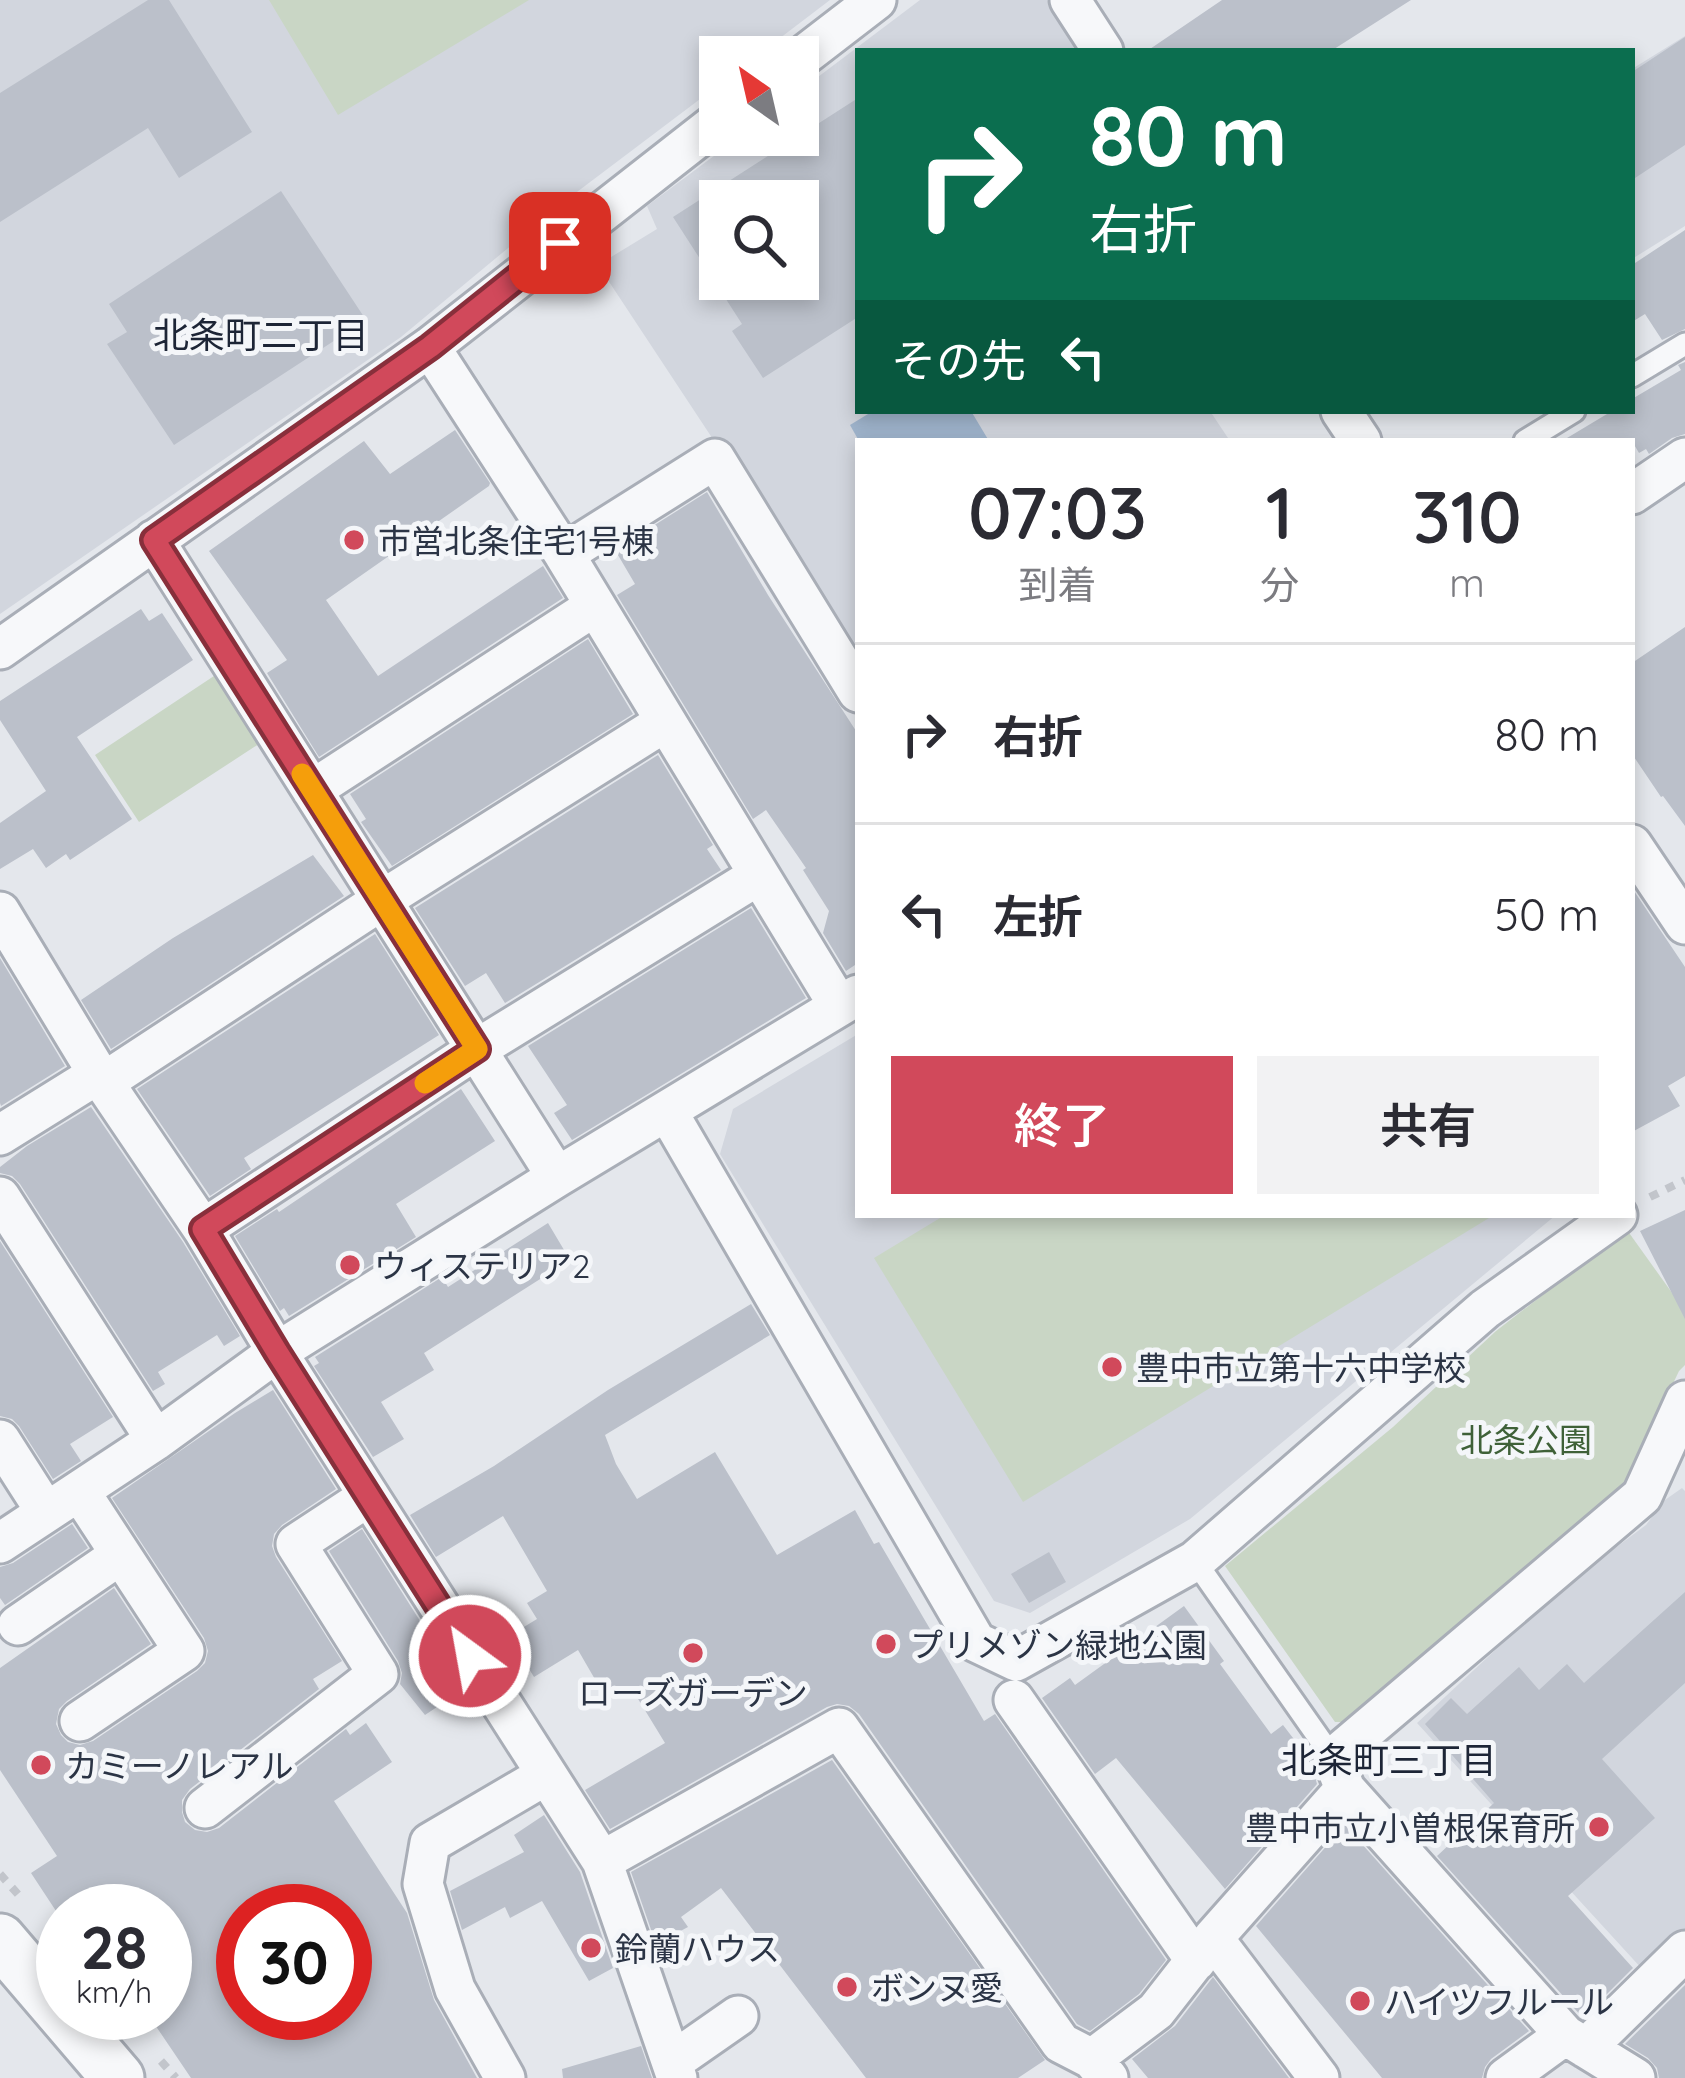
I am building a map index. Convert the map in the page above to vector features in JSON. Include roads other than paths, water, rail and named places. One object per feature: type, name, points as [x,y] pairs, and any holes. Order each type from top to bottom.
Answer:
[{"type":"street","points":[[819,44],[876,0]]},
{"type":"street","points":[[1070,0],[1101,48]]},
{"type":"street","points":[[0,649],[430,347],[699,136]]},
{"type":"street","points":[[0,1543],[156,1440],[277,1352],[848,1001],[759,875],[564,554],[430,347]]},
{"type":"street","points":[[1635,492],[1685,458]]},
{"type":"street","points":[[564,554],[715,459],[855,687]]},
{"type":"street","points":[[154,540],[557,1177]]},
{"type":"street","points":[[312,790],[595,606]]},
{"type":"street","points":[[0,1135],[101,1078],[665,722]]},
{"type":"street","points":[[1635,849],[1685,924]]},
{"type":"street","points":[[203,1229],[477,1049],[759,875]]},
{"type":"street","points":[[0,912],[101,1078],[203,1229],[602,1861],[675,2070],[738,2016]]},
{"type":"street","points":[[667,1111],[976,1642],[1016,1660],[1195,1562],[1485,1309],[1613,1218]]},
{"type":"street","points":[[0,1197],[156,1440]]},
{"type":"street","points":[[602,1861],[839,1728],[1060,2044],[1100,2068],[1156,2011],[1339,1774],[1642,1496],[1685,1401]]},
{"type":"street","points":[[0,1440],[120,1555],[184,1651],[80,1720]]},
{"type":"street","points":[[205,1808],[378,1674],[296,1544],[369,1496]]},
{"type":"street","points":[[18,1625],[120,1555]]},
{"type":"street","points":[[1014,1700],[1204,1950],[1319,2078]]},
{"type":"street","points":[[1339,1774],[1575,2042],[1635,2078]]},
{"type":"street","points":[[505,2078],[455,1989],[423,1884],[430,1843],[546,1775]]},
{"type":"street","points":[[0,1940],[118,2078]]},
{"type":"street","points":[[1507,2078],[1575,2042],[1685,1951]]},
{"type":"lane","points":[[1635,374],[1685,344]]},
{"type":"lane","points":[[1530,438],[1569,414]]},
{"type":"lane","points":[[1195,1562],[1339,1774]]},
{"type":"water","points":[[868,414],[973,414],[987,438],[857,438],[850,425]]},
{"type":"place","name":"市営北条住宅1号棟","points":[[354,540]]},
{"type":"place","name":"ウィステリア2","points":[[350,1265]]},
{"type":"place","name":"豊中市立第十六中学校","points":[[1112,1367]]},
{"type":"place","name":"プリメゾン緑地公園","points":[[886,1644]]},
{"type":"place","name":"ローズガーデン","points":[[693,1653]]},
{"type":"place","name":"カミーノレアル","points":[[41,1765]]},
{"type":"place","name":"豊中市立小曽根保育所","points":[[1599,1827]]},
{"type":"place","name":"鈴蘭ハウス","points":[[591,1948]]},
{"type":"place","name":"ボンヌ愛","points":[[847,1987]]},
{"type":"place","name":"ハイツフルール","points":[[1360,2001]]},
{"type":"district","name":"北条町二丁目","points":[[261,334]]},
{"type":"district","name":"北条町三丁目","points":[[1389,1759]]},
{"type":"park label","name":"北条公園","points":[[1526,1439]]}]
